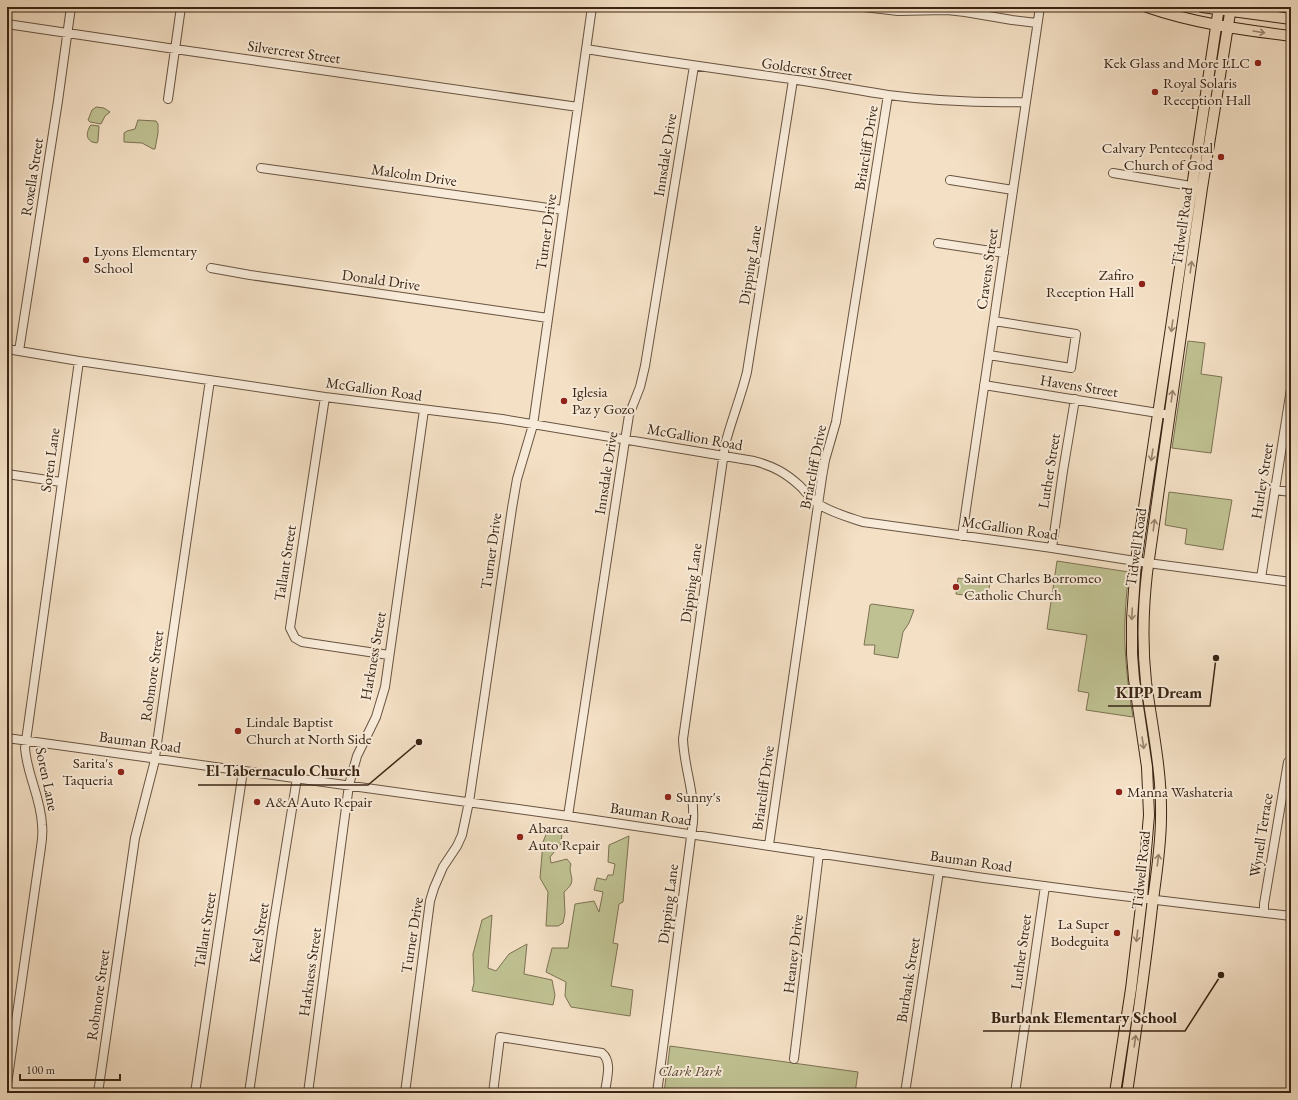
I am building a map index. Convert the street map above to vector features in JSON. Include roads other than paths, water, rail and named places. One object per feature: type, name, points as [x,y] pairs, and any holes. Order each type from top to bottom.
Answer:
[{"type":"main road","points":[[1147,7],[1169,15],[1216,25],[1291,36]]},
{"type":"main road","points":[[1202,7],[1230,9],[1291,19]]},
{"type":"main road","name":"Tidwell Road","points":[[1127,1093],[1142,990],[1159,853],[1161,816],[1160,769],[1146,681],[1144,654],[1144,601],[1148,563],[1170,414],[1180,308],[1197,187],[1203,112],[1219,8]]},
{"type":"main road","name":"Tidwell Road","points":[[1197,187],[1214,114],[1230,9]]},
{"type":"main road","points":[[1203,112],[1214,114]]},
{"type":"main road","name":"Tidwell Road","points":[[1115,1093],[1131,989],[1142,898],[1149,815],[1147,767],[1134,679],[1132,654],[1132,619],[1136,561],[1158,413],[1180,308]]},
{"type":"main road","points":[[1132,654],[1144,654]]},
{"type":"main road","points":[[1140,723],[1153,725]]},
{"type":"main road","points":[[1149,815],[1161,816]]},
{"type":"main road","points":[[1131,989],[1142,990]]},
{"type":"main road","points":[[1119,1066],[1131,1069]]},
{"type":"street","name":"Roxella Street","points":[[19,351],[71,7]]},
{"type":"street","points":[[168,99],[181,7]]},
{"type":"street","name":"Turner Drive","points":[[405,1093],[430,901],[443,867],[462,835],[469,802],[512,508],[517,479],[533,424],[592,7]]},
{"type":"street","points":[[864,7],[898,11],[947,10],[1038,23]]},
{"type":"street","name":"Cravens Street","points":[[962,536],[1040,7]]},
{"type":"street","name":"Silvercrest Street","points":[[7,24],[578,107]]},
{"type":"street","name":"Goldcrest Street","points":[[586,50],[888,95],[956,102],[1026,102]]},
{"type":"street","name":"Innsdale Drive","points":[[568,816],[629,415],[640,387],[645,366],[694,66]]},
{"type":"street","name":"Dipping Lane","points":[[657,1093],[694,811],[693,798],[684,756],[683,739],[724,455],[730,426],[743,390],[793,80]]},
{"type":"street","name":"Briarcliff Drive","points":[[769,845],[825,460],[836,422],[888,95]]},
{"type":"street","name":"Malcolm Drive","points":[[261,168],[563,210]]},
{"type":"street","points":[[1113,173],[1197,187]]},
{"type":"street","points":[[950,180],[1013,190]]},
{"type":"street","points":[[938,243],[1004,253]]},
{"type":"street","name":"Donald Drive","points":[[211,268],[250,275],[548,318]]},
{"type":"street","points":[[989,355],[1071,368],[1076,334],[994,321]]},
{"type":"street","name":"McGallion Road","points":[[7,349],[325,397],[502,419],[724,455],[772,466],[799,485],[819,505],[839,515],[863,522],[1291,582]]},
{"type":"street","name":"Soren Lane","points":[[7,1084],[42,847],[40,809],[26,760],[26,741],[79,361]]},
{"type":"street","name":"Robmore Street","points":[[98,1093],[135,838],[154,759],[210,380]]},
{"type":"street","name":"Havens Street","points":[[984,385],[1170,414]]},
{"type":"street","name":"Hurley Street","points":[[1261,578],[1291,389]]},
{"type":"street","name":"Tallant Street","points":[[325,397],[290,628],[295,638],[302,642],[389,655]]},
{"type":"street","name":"Luther Street","points":[[1052,548],[1075,399]]},
{"type":"street","name":"Harkness Street","points":[[308,1093],[349,785],[357,756],[376,717],[385,687],[424,410]]},
{"type":"street","points":[[7,474],[61,482]]},
{"type":"street","points":[[1275,490],[1291,492]]},
{"type":"street","name":"Bauman Road","points":[[7,738],[568,816],[1045,886],[1291,916]]},
{"type":"street","name":"Wynell Terrace","points":[[1264,912],[1264,904],[1288,762]]},
{"type":"street","name":"Tallant Street","points":[[195,1093],[243,771]]},
{"type":"street","name":"Keel Street","points":[[249,1093],[273,927],[297,778]]},
{"type":"street","name":"Heaney Drive","points":[[794,1058],[819,853]]},
{"type":"street","name":"Burbank Street","points":[[905,1093],[939,870]]},
{"type":"street","name":"Luther Street","points":[[1014,1093],[1045,886]]},
{"type":"street","points":[[493,1093],[500,1037],[602,1053],[608,1063],[605,1093]]},
{"type":"place","name":"Kek Glass and More LLC","points":[[1258,63]]},
{"type":"place","name":"Royal Solaris Reception Hall","points":[[1155,92]]},
{"type":"place","name":"Calvary Pentecostal Church of God","points":[[1221,157]]},
{"type":"place","name":"Lyons Elementary School","points":[[86,260]]},
{"type":"place","name":"Zafiro Reception Hall","points":[[1142,284]]},
{"type":"place","name":"Iglesia Paz y Gozo","points":[[564,401]]},
{"type":"place","name":"Saint Charles Borromeo Catholic Church","points":[[956,587]]},
{"type":"place","name":"KIPP Dream","points":[[1216,658]]},
{"type":"place","name":"Lindale Baptist Church at North Side","points":[[238,731]]},
{"type":"place","name":"El Tabernaculo Church","points":[[419,742]]},
{"type":"place","name":"Sarita's Taqueria","points":[[121,772]]},
{"type":"place","name":"Manna Washateria","points":[[1119,792]]},
{"type":"place","name":"Sunny's","points":[[668,797]]},
{"type":"place","name":"A&A Auto Repair","points":[[257,802]]},
{"type":"place","name":"Abarca Auto Repair","points":[[520,837]]},
{"type":"place","name":"La Super Bodeguita","points":[[1117,933]]},
{"type":"place","name":"Burbank Elementary School","points":[[1221,975]]},
{"type":"park label","name":"Clark Park","points":[[690,1071]]}]
